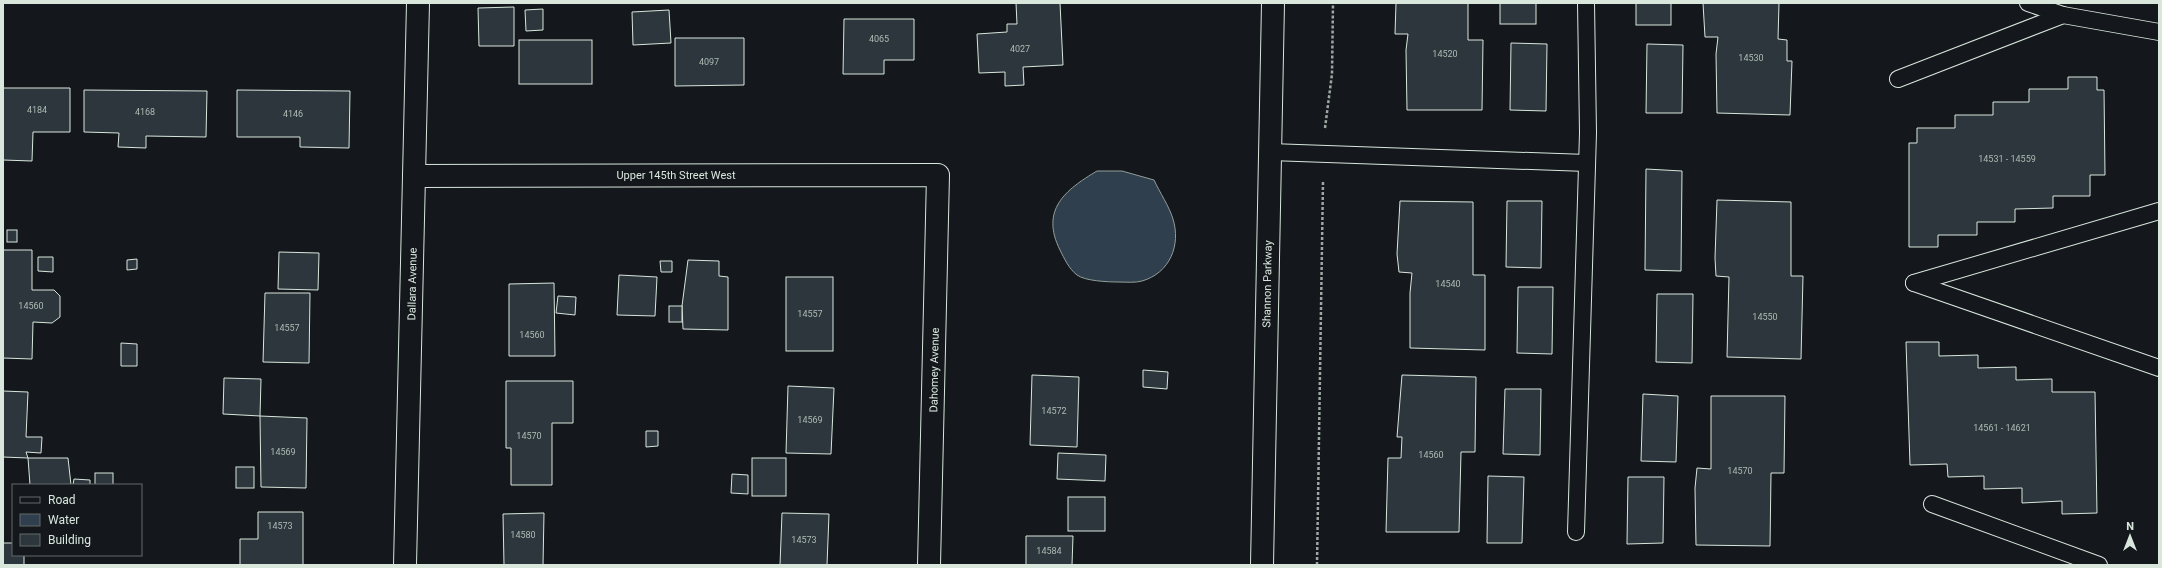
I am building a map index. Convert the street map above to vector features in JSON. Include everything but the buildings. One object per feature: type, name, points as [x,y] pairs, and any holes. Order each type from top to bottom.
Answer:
[{"type":"street","name":"Dallara Avenue","points":[[405,565],[418,3]]},
{"type":"street","name":"Shannon Parkway","points":[[1262,565],[1273,3]]},
{"type":"street","name":"Upper 145th Street West","points":[[414,176],[938,175]]},
{"type":"street","name":"Dahomey Avenue","points":[[929,565],[938,175]]},
{"type":"lane","points":[[1576,532],[1587,163],[1586,3]]},
{"type":"lane","points":[[2028,3],[2063,15],[2159,32]]},
{"type":"lane","points":[[1898,79],[2063,15]]},
{"type":"lane","points":[[1270,152],[1587,163]]},
{"type":"lane","points":[[2159,211],[1914,283],[2159,368]]},
{"type":"lane","points":[[1932,504],[2099,565]]},
{"type":"path","points":[[1317,565],[1323,222],[1322,153],[1332,74],[1333,3]]},
{"type":"water","points":[[1097,171],[1122,171],[1154,180],[1167,204],[1175,229],[1174,248],[1166,265],[1160,272],[1152,277],[1142,281],[1133,282],[1085,279],[1074,273],[1063,256],[1055,236],[1053,223],[1054,212],[1066,194],[1085,178]]}]
